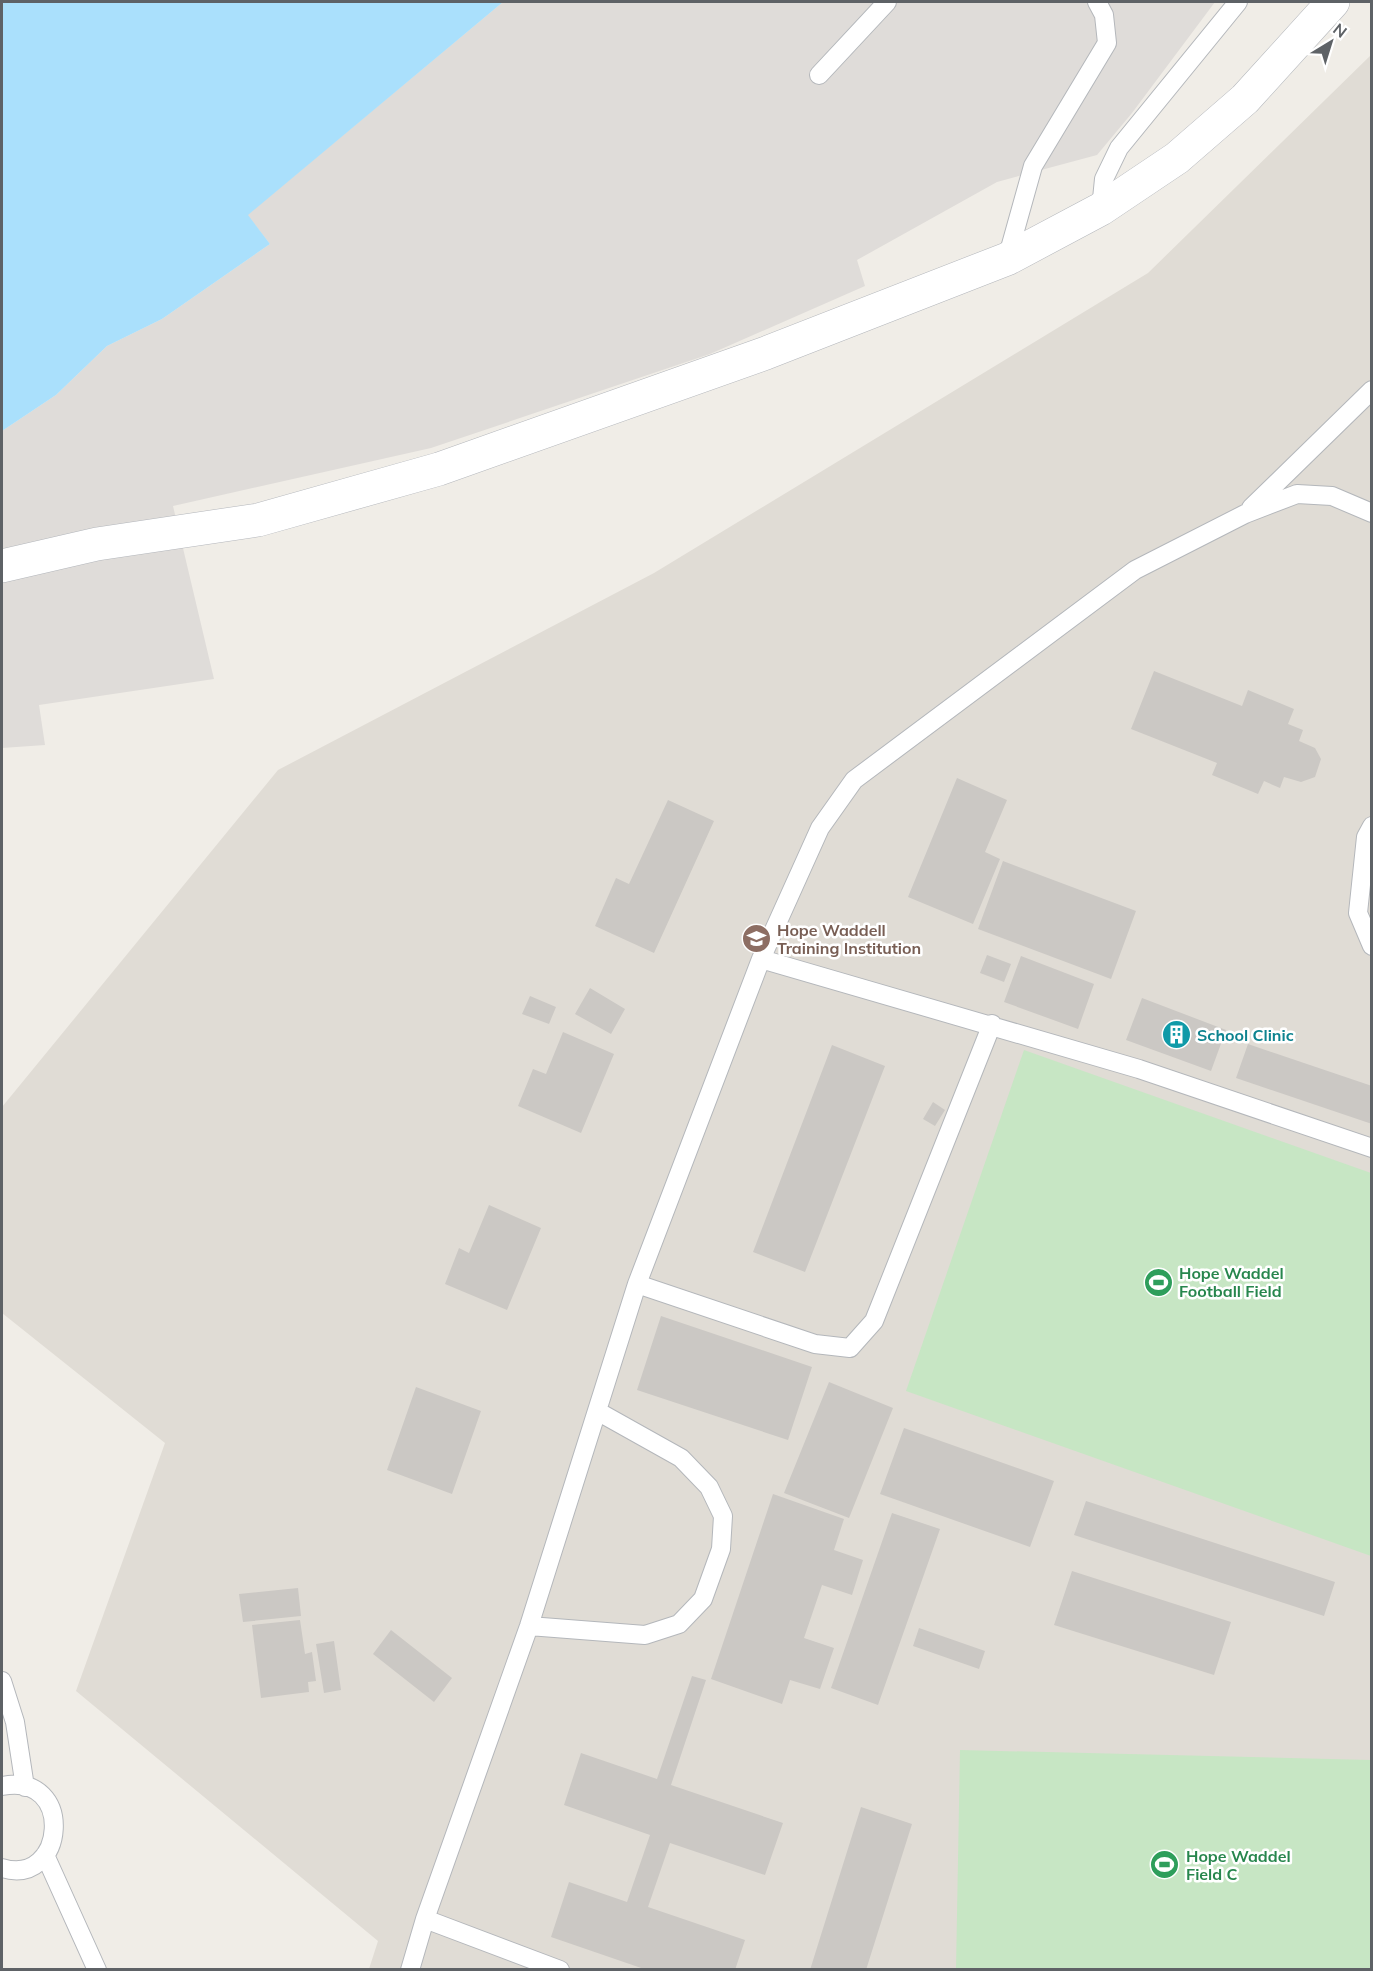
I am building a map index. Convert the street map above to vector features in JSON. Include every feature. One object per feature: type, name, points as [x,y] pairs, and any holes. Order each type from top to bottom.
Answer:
[{"type":"street","points":[[2,566],[97,544],[258,520],[438,468],[756,357],[1007,259],[1101,209],[1177,158],[1245,99],[1333,2]]},
{"type":"lane","points":[[819,75],[887,2]]},
{"type":"lane","points":[[1007,259],[1033,165],[1107,43],[1104,15],[1097,2]]},
{"type":"lane","points":[[1101,209],[1104,179],[1119,148],[1238,2]]},
{"type":"lane","points":[[1245,514],[1371,390]]},
{"type":"lane","points":[[410,1970],[425,1919],[529,1626],[637,1284],[760,959],[820,828],[854,780],[1135,570],[1245,514],[1297,494],[1332,496],[1371,513]]},
{"type":"lane","points":[[1371,826],[1366,837],[1358,913],[1371,946]]},
{"type":"lane","points":[[760,959],[992,1024],[1139,1069],[1371,1148]]},
{"type":"lane","points":[[637,1284],[815,1344],[850,1348],[874,1321],[992,1024]]},
{"type":"lane","points":[[529,1626],[645,1635],[679,1624],[703,1599],[720,1549],[723,1516],[709,1488],[681,1458],[597,1411]]},
{"type":"lane","points":[[2,1681],[15,1722],[25,1787]]},
{"type":"lane","points":[[2,1786],[11,1784],[25,1787],[43,1797],[54,1816],[55,1830],[52,1843],[45,1855],[34,1864],[20,1869],[2,1868]]},
{"type":"lane","points":[[45,1855],[97,1970]]},
{"type":"lane","points":[[425,1919],[560,1970]]},
{"type":"shaded area","points":[[503,2],[1215,2],[1132,113],[1097,155],[997,182],[857,260],[865,286],[710,354],[431,448],[173,506],[214,679],[39,705],[45,745],[2,748],[2,431],[56,395],[107,346],[162,319],[270,244],[247,215]]},
{"type":"shaded area","name":"Hope Waddell Training Institution","points":[[1371,55],[1371,1969],[369,1969],[378,1941],[76,1691],[165,1443],[2,1313],[2,1107],[278,770],[654,573],[1148,273]]},
{"type":"green space","name":"Hope Waddel Football Field","points":[[1024,1050],[1371,1173],[1371,1556],[906,1391]]},
{"type":"green space","name":"Hope Waddel Field C","points":[[960,1750],[1371,1760],[1371,1969],[956,1969]]},
{"type":"water","points":[[2,2],[503,2],[248,215],[270,244],[162,319],[107,346],[56,395],[2,431]]},
{"type":"building","points":[[1154,671],[1242,706],[1248,690],[1294,709],[1288,724],[1303,730],[1299,741],[1315,748],[1321,759],[1315,777],[1301,782],[1284,777],[1280,788],[1264,781],[1258,794],[1212,775],[1217,763],[1131,729]]},
{"type":"building","points":[[957,778],[1007,800],[985,852],[1000,859],[973,924],[908,897]]},
{"type":"building","points":[[668,800],[714,821],[654,953],[595,926],[616,878],[629,884]]},
{"type":"building","points":[[1003,861],[1136,911],[1111,979],[978,929]]},
{"type":"building","points":[[987,955],[1011,964],[1004,982],[980,973]]},
{"type":"building","points":[[1021,956],[1094,984],[1078,1029],[1004,1002]]},
{"type":"building","points":[[590,988],[625,1009],[611,1034],[575,1014]]},
{"type":"building","points":[[530,996],[556,1007],[549,1024],[522,1014]]},
{"type":"building","name":"School Clinic","points":[[1142,998],[1226,1030],[1211,1071],[1126,1040]]},
{"type":"building","points":[[563,1032],[614,1054],[581,1133],[518,1106],[533,1069],[546,1074]]},
{"type":"building","points":[[1248,1044],[1372,1086],[1372,1124],[1236,1078]]},
{"type":"building","points":[[832,1045],[885,1066],[805,1272],[753,1252]]},
{"type":"building","points":[[933,1102],[945,1110],[935,1126],[923,1119]]},
{"type":"building","points":[[489,1205],[541,1228],[507,1310],[445,1284],[459,1248],[469,1253]]},
{"type":"building","points":[[661,1316],[812,1367],[788,1440],[637,1390]]},
{"type":"building","points":[[829,1382],[893,1408],[849,1518],[784,1493]]},
{"type":"building","points":[[416,1387],[481,1411],[452,1494],[387,1470]]},
{"type":"building","points":[[904,1428],[1054,1481],[1030,1547],[880,1494]]},
{"type":"building","points":[[773,1494],[844,1519],[834,1550],[863,1560],[852,1595],[822,1585],[804,1638],[834,1648],[820,1689],[790,1680],[782,1704],[711,1679]]},
{"type":"building","points":[[1086,1501],[1335,1582],[1324,1616],[1074,1535]]},
{"type":"building","points":[[892,1513],[940,1529],[878,1705],[831,1688]]},
{"type":"building","points":[[1072,1571],[1231,1622],[1214,1675],[1054,1625]]},
{"type":"building","points":[[298,1588],[301,1616],[243,1622],[239,1594]]},
{"type":"building","points":[[300,1620],[305,1654],[312,1652],[316,1681],[308,1682],[309,1692],[261,1698],[252,1625]]},
{"type":"building","points":[[919,1628],[985,1651],[979,1669],[913,1646]]},
{"type":"building","points":[[391,1630],[452,1678],[434,1702],[373,1654]]},
{"type":"building","points":[[334,1641],[341,1690],[324,1693],[316,1644]]},
{"type":"building","points":[[692,1676],[706,1680],[671,1785],[783,1823],[765,1875],[670,1843],[648,1907],[745,1940],[735,1970],[647,1970],[551,1937],[569,1882],[627,1902],[650,1835],[564,1805],[581,1753],[657,1779]]},
{"type":"building","points":[[861,1807],[912,1824],[866,1970],[810,1970]]},
{"type":"place","name":"Hope Waddell Training Institution","points":[[756,939]]},
{"type":"place","name":"School Clinic","points":[[1176,1035]]},
{"type":"place","name":"Hope Waddel Football Field","points":[[1158,1282]]},
{"type":"place","name":"Hope Waddel Field C","points":[[1165,1865]]}]
